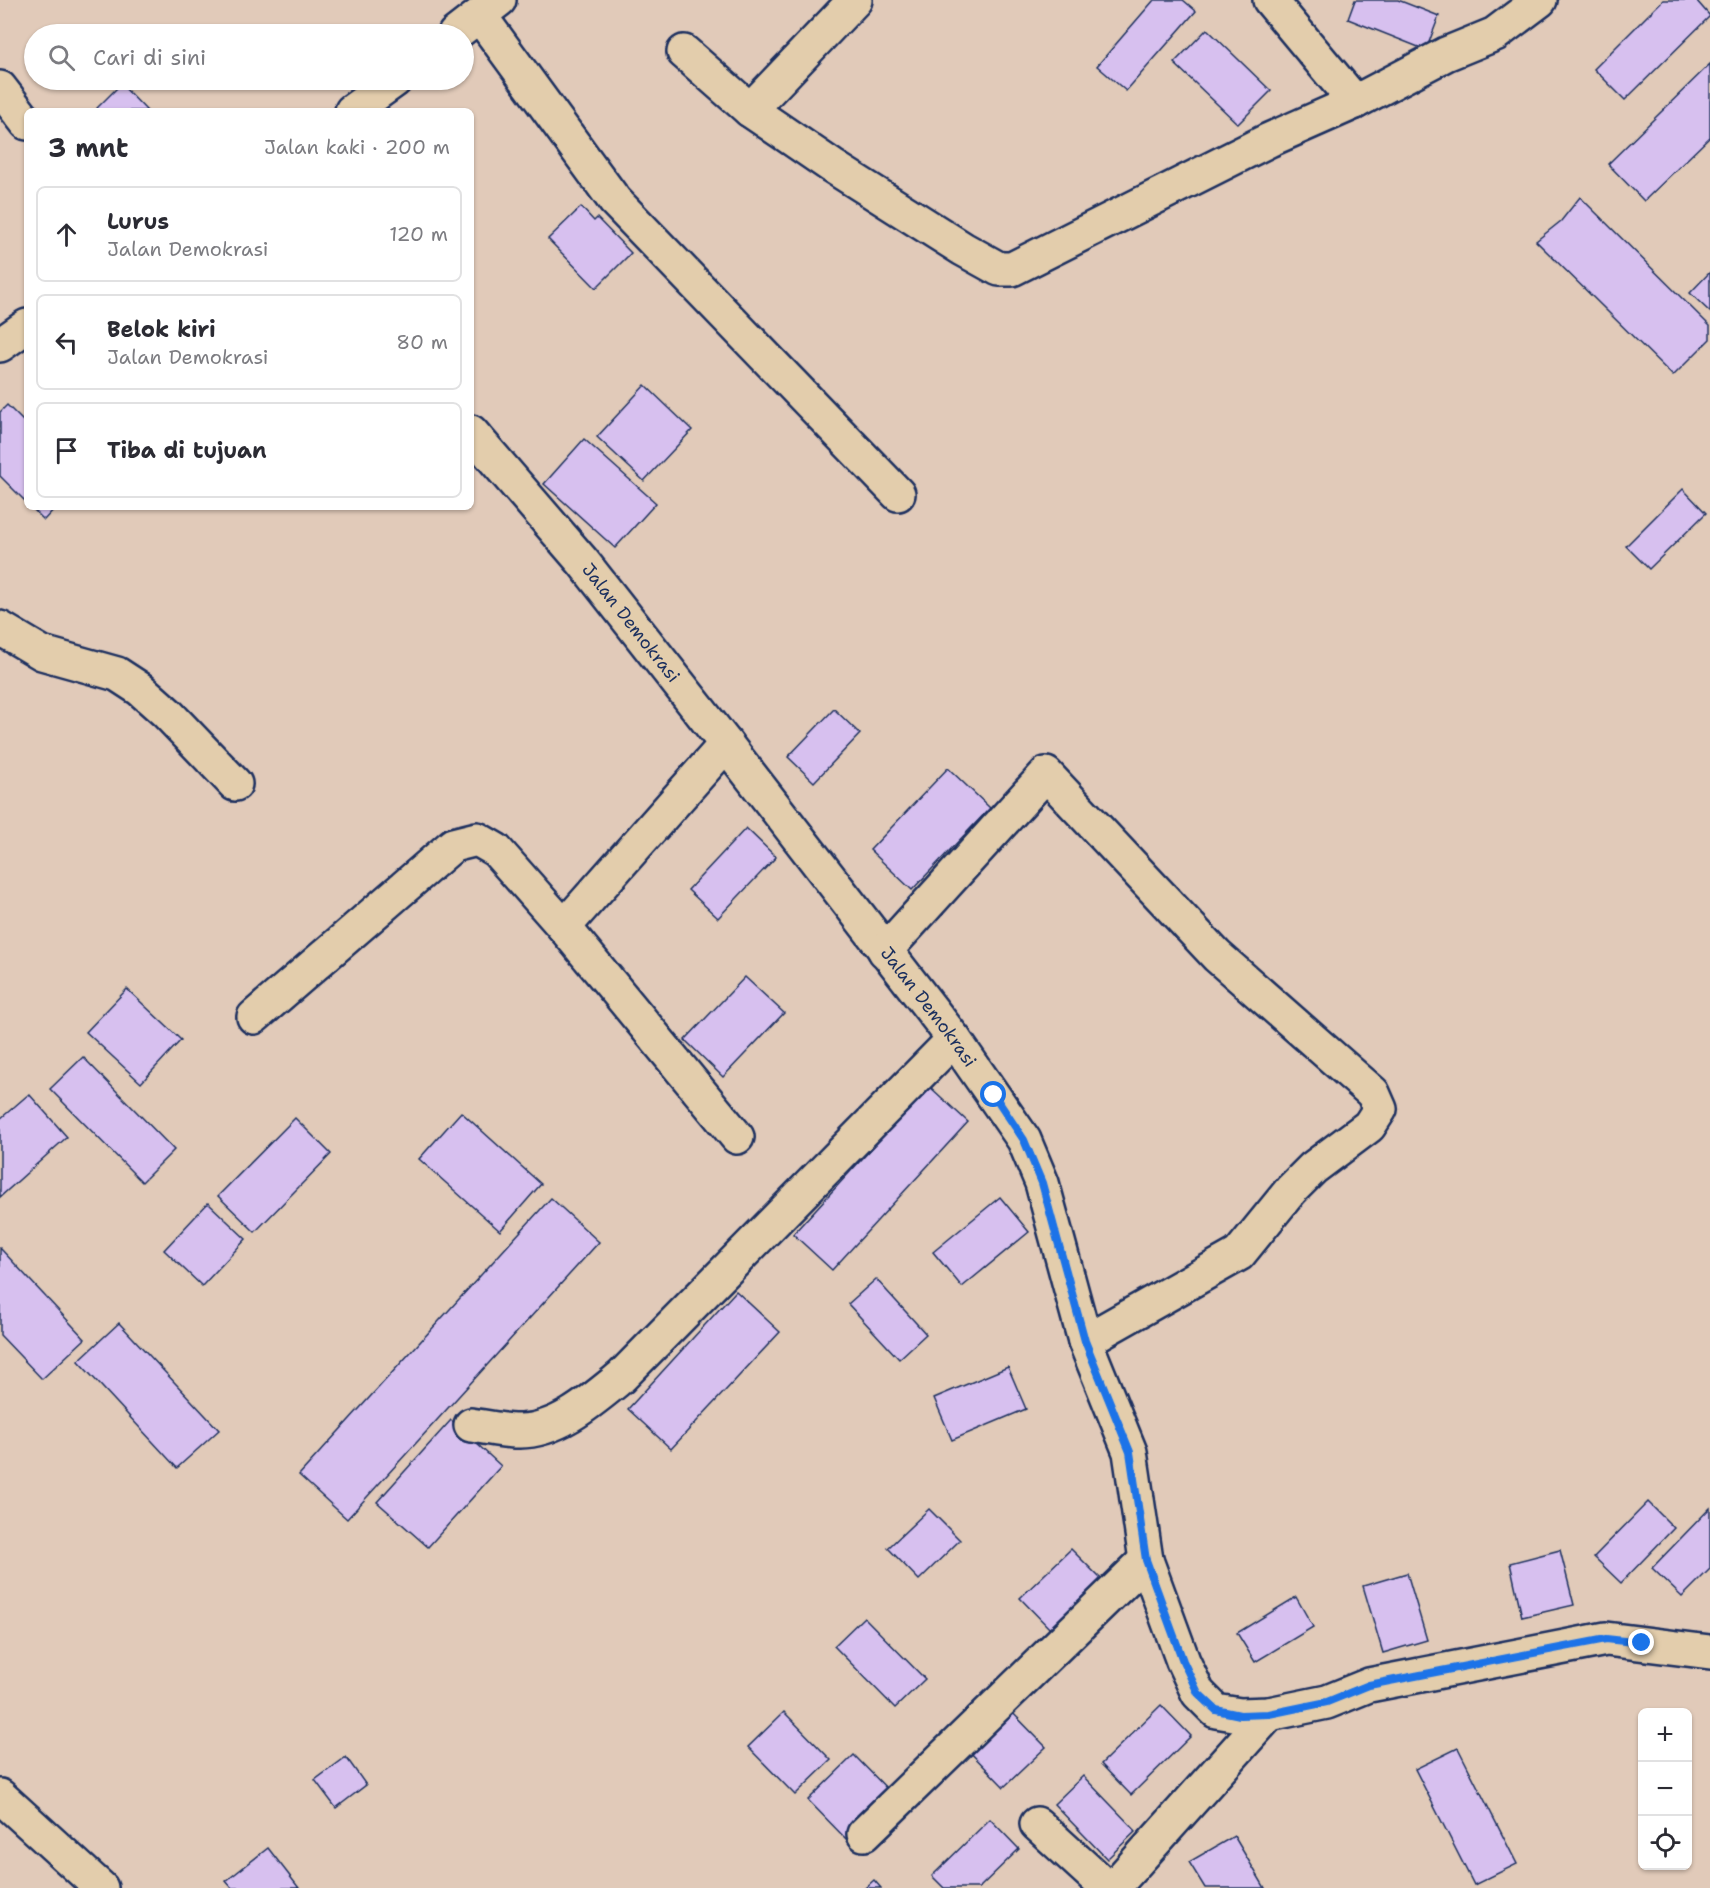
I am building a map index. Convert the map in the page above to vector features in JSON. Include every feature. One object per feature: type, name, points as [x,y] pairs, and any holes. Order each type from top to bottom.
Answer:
[{"type":"street","points":[[750,110],[855,0]]},
{"type":"street","points":[[1270,0],[1355,102]]},
{"type":"street","points":[[684,52],[750,110],[872,191],[999,269],[1012,269],[1033,261],[1269,140],[1355,102],[1446,54],[1495,34],[1539,0]]},
{"type":"street","points":[[478,17],[615,201],[898,494]]},
{"type":"street","points":[[0,88],[24,119]]},
{"type":"street","points":[[356,108],[381,90]]},
{"type":"street","points":[[0,345],[24,328]]},
{"type":"street","name":"Jalan Demokrasi","points":[[474,435],[583,562],[726,744],[954,1039],[1024,1140],[1042,1183],[1085,1341],[1130,1452],[1146,1560],[1183,1661],[1198,1693],[1216,1710],[1240,1715],[1269,1714],[1327,1702],[1369,1685],[1606,1639],[1710,1652]]},
{"type":"street","points":[[0,628],[42,653],[100,667],[125,679],[167,713],[235,784]]},
{"type":"street","points":[[564,927],[726,744]]},
{"type":"street","points":[[885,951],[1046,774],[1217,956],[1373,1093],[1380,1108],[1369,1126],[1313,1168],[1277,1206],[1260,1232],[1239,1254],[1085,1341]]},
{"type":"street","points":[[254,1017],[453,845],[477,839],[496,850],[564,927],[737,1137]]},
{"type":"street","points":[[471,1425],[520,1432],[550,1424],[585,1407],[621,1377],[954,1039]]},
{"type":"street","points":[[864,1834],[1146,1560]]},
{"type":"street","points":[[1113,1888],[1269,1714]]},
{"type":"street","points":[[0,1796],[101,1888]]},
{"type":"street","points":[[1037,1824],[1107,1888]]},
{"type":"building","points":[[1154,0],[1183,0],[1196,11],[1126,91],[1097,66]]},
{"type":"building","points":[[1355,0],[1398,0],[1439,16],[1426,50],[1348,19]]},
{"type":"building","points":[[1663,0],[1696,0],[1710,16],[1625,100],[1594,69]]},
{"type":"building","points":[[1207,29],[1271,91],[1238,124],[1174,63]]},
{"type":"building","points":[[1710,64],[1710,137],[1644,201],[1608,164]]},
{"type":"building","points":[[115,90],[127,90],[144,108],[97,108]]},
{"type":"building","points":[[1580,197],[1710,326],[1710,339],[1673,376],[1536,241],[1561,221]]},
{"type":"building","points":[[581,207],[594,221],[597,218],[631,253],[596,288],[548,239]]},
{"type":"building","points":[[1710,272],[1710,312],[1690,293]]},
{"type":"building","points":[[645,385],[692,430],[644,481],[597,437]]},
{"type":"building","points":[[7,405],[24,422],[24,500],[0,476],[0,412]]},
{"type":"building","points":[[584,439],[656,503],[615,548],[544,484]]},
{"type":"building","points":[[1683,489],[1706,513],[1649,569],[1626,546]]},
{"type":"building","points":[[34,510],[53,510],[44,520]]},
{"type":"building","points":[[834,709],[860,734],[814,782],[788,757]]},
{"type":"building","points":[[948,768],[990,808],[912,890],[870,850]]},
{"type":"building","points":[[746,828],[776,857],[718,918],[688,890]]},
{"type":"building","points":[[745,977],[784,1013],[723,1077],[685,1040]]},
{"type":"building","points":[[127,989],[181,1040],[141,1083],[86,1032]]},
{"type":"building","points":[[83,1057],[174,1150],[142,1182],[50,1089]]},
{"type":"building","points":[[929,1086],[968,1122],[832,1270],[793,1234]]},
{"type":"building","points":[[29,1094],[67,1137],[0,1197],[0,1119]]},
{"type":"building","points":[[461,1112],[541,1184],[500,1231],[419,1159]]},
{"type":"building","points":[[295,1118],[331,1154],[255,1232],[218,1196]]},
{"type":"building","points":[[1000,1197],[1029,1232],[962,1287],[933,1252]]},
{"type":"building","points":[[551,1198],[599,1242],[347,1519],[299,1475]]},
{"type":"building","points":[[208,1203],[246,1239],[202,1286],[164,1250]]},
{"type":"building","points":[[0,1248],[85,1339],[42,1379],[0,1335]]},
{"type":"building","points":[[876,1279],[926,1334],[899,1359],[848,1304]]},
{"type":"building","points":[[736,1291],[780,1332],[671,1449],[628,1409]]},
{"type":"building","points":[[119,1323],[219,1430],[177,1468],[78,1361]]},
{"type":"building","points":[[1008,1367],[1026,1409],[952,1440],[934,1398]]},
{"type":"building","points":[[451,1420],[501,1466],[428,1547],[377,1502]]},
{"type":"building","points":[[1648,1502],[1674,1528],[1621,1583],[1594,1557]]},
{"type":"building","points":[[1710,1508],[1710,1569],[1682,1597],[1652,1568]]},
{"type":"building","points":[[929,1509],[960,1540],[919,1580],[888,1548]]},
{"type":"building","points":[[1071,1549],[1102,1580],[1051,1630],[1020,1598]]},
{"type":"building","points":[[1560,1550],[1574,1605],[1522,1617],[1510,1563]]},
{"type":"building","points":[[1407,1573],[1427,1640],[1383,1653],[1363,1586]]},
{"type":"building","points":[[1296,1597],[1313,1627],[1255,1662],[1237,1633]]},
{"type":"building","points":[[864,1617],[925,1679],[895,1708],[834,1646]]},
{"type":"building","points":[[1161,1705],[1191,1736],[1131,1795],[1101,1764]]},
{"type":"building","points":[[1007,1707],[1046,1747],[1004,1787],[965,1747]]},
{"type":"building","points":[[784,1712],[831,1760],[795,1795],[748,1747]]},
{"type":"building","points":[[1458,1748],[1517,1864],[1474,1885],[1415,1769]]},
{"type":"building","points":[[854,1755],[894,1796],[848,1841],[808,1800]]},
{"type":"building","points":[[346,1757],[366,1785],[336,1808],[315,1780]]},
{"type":"building","points":[[1083,1776],[1136,1831],[1107,1859],[1054,1804]]},
{"type":"building","points":[[990,1819],[1019,1849],[979,1888],[944,1888],[932,1876]]},
{"type":"building","points":[[1234,1836],[1265,1888],[1205,1888],[1189,1862]]},
{"type":"building","points":[[268,1848],[299,1888],[232,1888],[226,1881]]},
{"type":"building","points":[[874,1880],[881,1888],[865,1888]]},
{"type":"route","points":[[994,1095],[1024,1140],[1042,1183],[1074,1293],[1085,1341],[1130,1452],[1146,1560],[1183,1661],[1198,1693],[1216,1710],[1240,1715],[1269,1714],[1327,1702],[1369,1685],[1606,1639],[1642,1643]]}]
